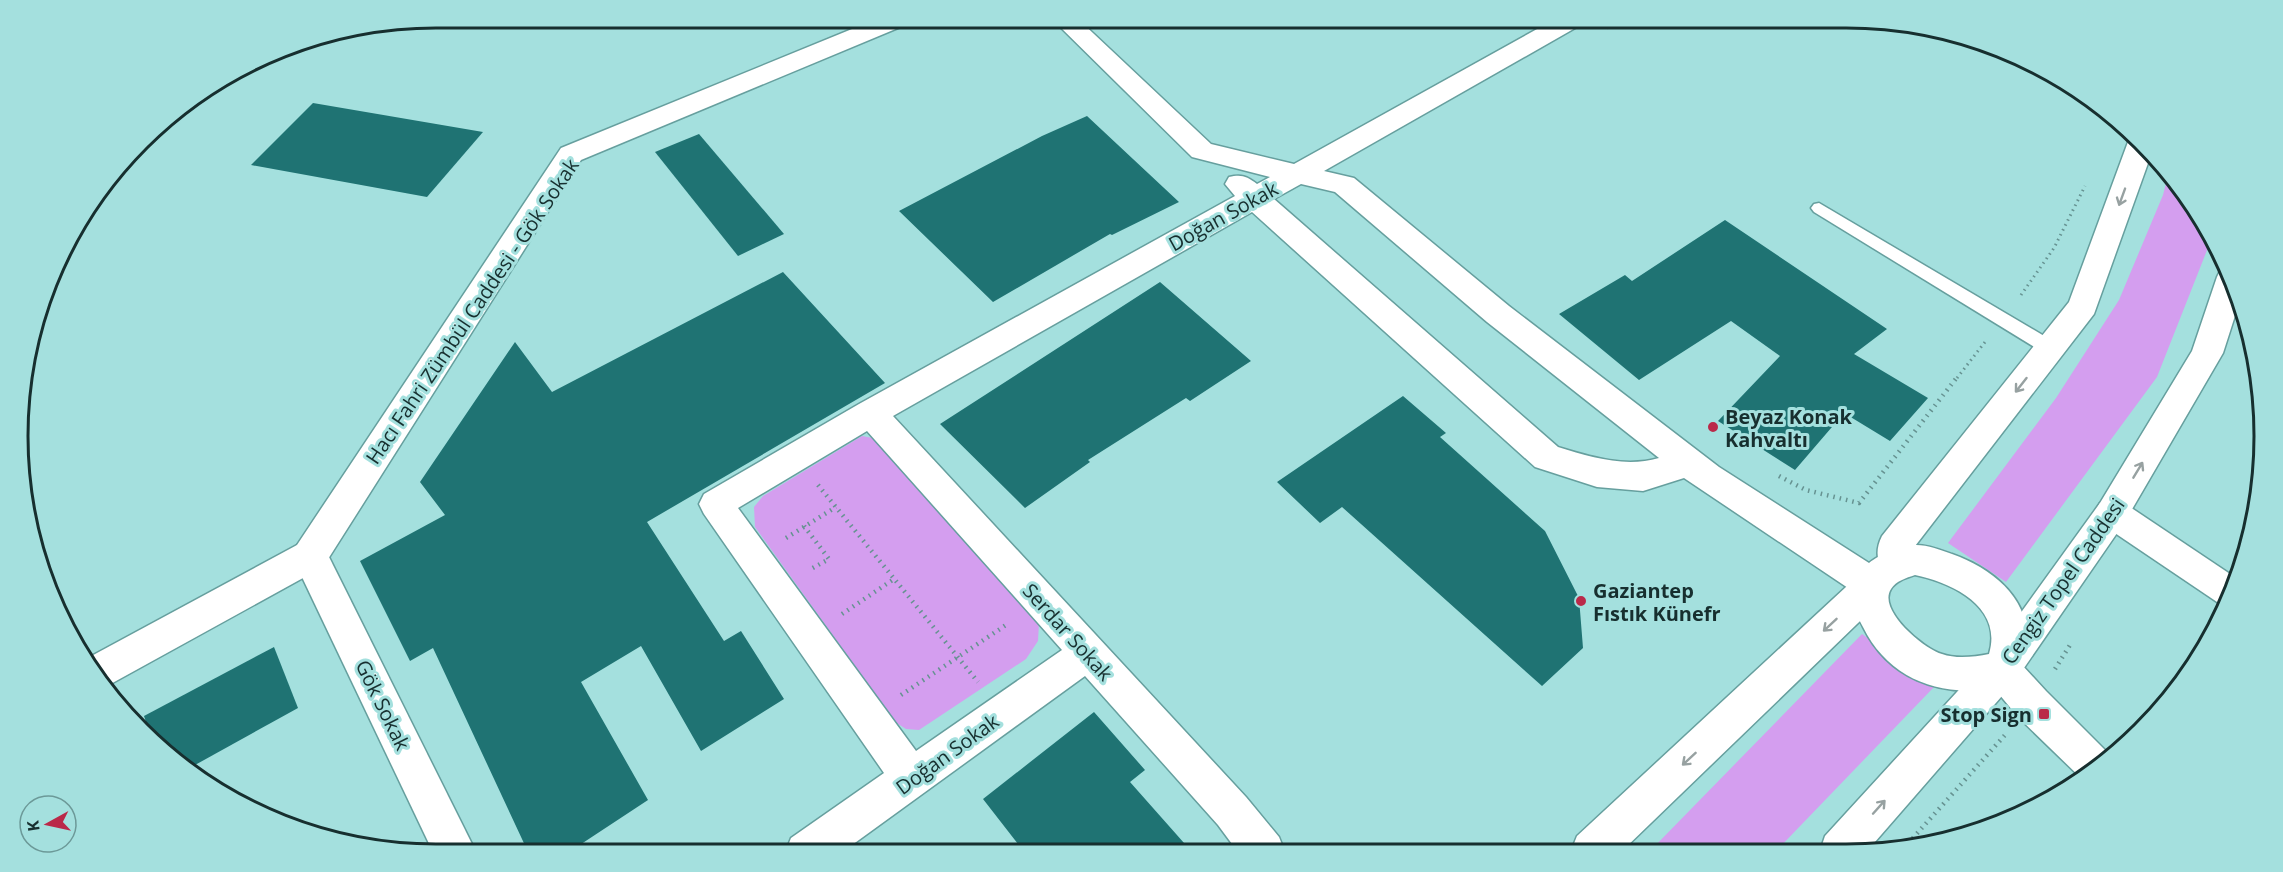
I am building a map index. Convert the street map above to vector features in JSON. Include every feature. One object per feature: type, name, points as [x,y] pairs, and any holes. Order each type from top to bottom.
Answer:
[{"type":"street","name":"Hacı Fahri Zümbül Caddesi - Gök Sokak","points":[[102,669],[310,556],[571,154],[877,28]]},
{"type":"street","points":[[1073,28],[1202,151],[1547,457],[1597,473],[1643,477],[1689,463]]},
{"type":"street","name":"Doğan Sokak","points":[[912,779],[716,504],[871,413],[1557,28]]},
{"type":"street","points":[[1202,151],[1344,185],[1498,314],[1689,463],[1884,574]]},
{"type":"street","points":[[2002,669],[1977,675],[1955,675],[1931,668],[1908,656],[1890,639],[1877,621],[1871,601],[1894,547],[2083,306],[2139,152]]},
{"type":"street","name":"Cengiz Topel Caddesi","points":[[1845,844],[2002,669],[2112,513],[2207,353],[2228,291]]},
{"type":"street","name":"Serdar Sokak","points":[[871,413],[1232,812],[1258,844]]},
{"type":"street","points":[[2112,513],[2224,590]]},
{"type":"street","name":"Gök Sokak","points":[[310,556],[451,844]]},
{"type":"street","points":[[1599,844],[1884,574],[1915,560],[1937,563],[1960,571],[1980,585],[1996,602],[2007,620],[2011,639],[2002,669]]},
{"type":"street","name":"Doğan Sokak","points":[[819,844],[1087,653]]},
{"type":"street","points":[[2002,669],[2032,704],[2091,762]]},
{"type":"lane","points":[[1819,208],[2050,348]]},
{"type":"path","points":[[795,457],[1003,713]]},
{"type":"path","points":[[1776,474],[1806,490],[1859,503]]},
{"type":"path","points":[[777,543],[836,507]]},
{"type":"path","points":[[804,526],[829,559],[805,573]]},
{"type":"path","points":[[837,617],[894,579]]},
{"type":"path","points":[[894,699],[1013,620]]},
{"type":"shaded area","points":[[2166,183],[2186,210],[2208,248],[2157,377],[2006,582],[1948,543],[2056,398],[2119,300]]},
{"type":"shaded area","points":[[862,436],[878,439],[1039,623],[1038,641],[1026,659],[919,730],[906,729],[895,722],[755,527],[754,507],[763,496]]},
{"type":"shaded area","points":[[1862,634],[1935,686],[1783,844],[1657,844]]},
{"type":"building","points":[[313,103],[483,132],[427,197],[251,165]]},
{"type":"building","points":[[1087,116],[1179,202],[1110,234],[993,302],[899,211],[1042,136]]},
{"type":"building","points":[[699,134],[784,234],[738,256],[655,152]]},
{"type":"building","points":[[1725,220],[1887,329],[1854,354],[1928,398],[1890,441],[1844,413],[1795,470],[1718,421],[1780,356],[1731,321],[1639,380],[1559,314],[1625,275],[1632,281]]},
{"type":"building","points":[[783,272],[885,383],[647,522],[724,641],[741,631],[784,699],[701,751],[641,646],[581,682],[648,800],[581,844],[524,844],[433,648],[410,661],[360,561],[445,515],[420,482],[515,342],[552,392]]},
{"type":"building","points":[[1160,282],[1251,361],[1190,401],[1186,398],[1088,460],[1090,462],[1025,508],[940,424]]},
{"type":"building","points":[[1403,396],[1446,433],[1440,437],[1545,531],[1579,598],[1583,648],[1542,686],[1342,507],[1320,523],[1277,482]]},
{"type":"building","points":[[274,647],[298,708],[196,765],[167,742],[146,722],[144,716]]},
{"type":"building","points":[[1094,712],[1145,770],[1130,782],[1185,844],[1018,844],[983,799]]},
{"type":"place","name":"Beyaz Konak Kahvaltı","points":[[1713,427]]},
{"type":"place","name":"Gaziantep Fıstık Künefr","points":[[1581,601]]},
{"type":"place","name":"Stop Sign","points":[[2044,714]]}]
